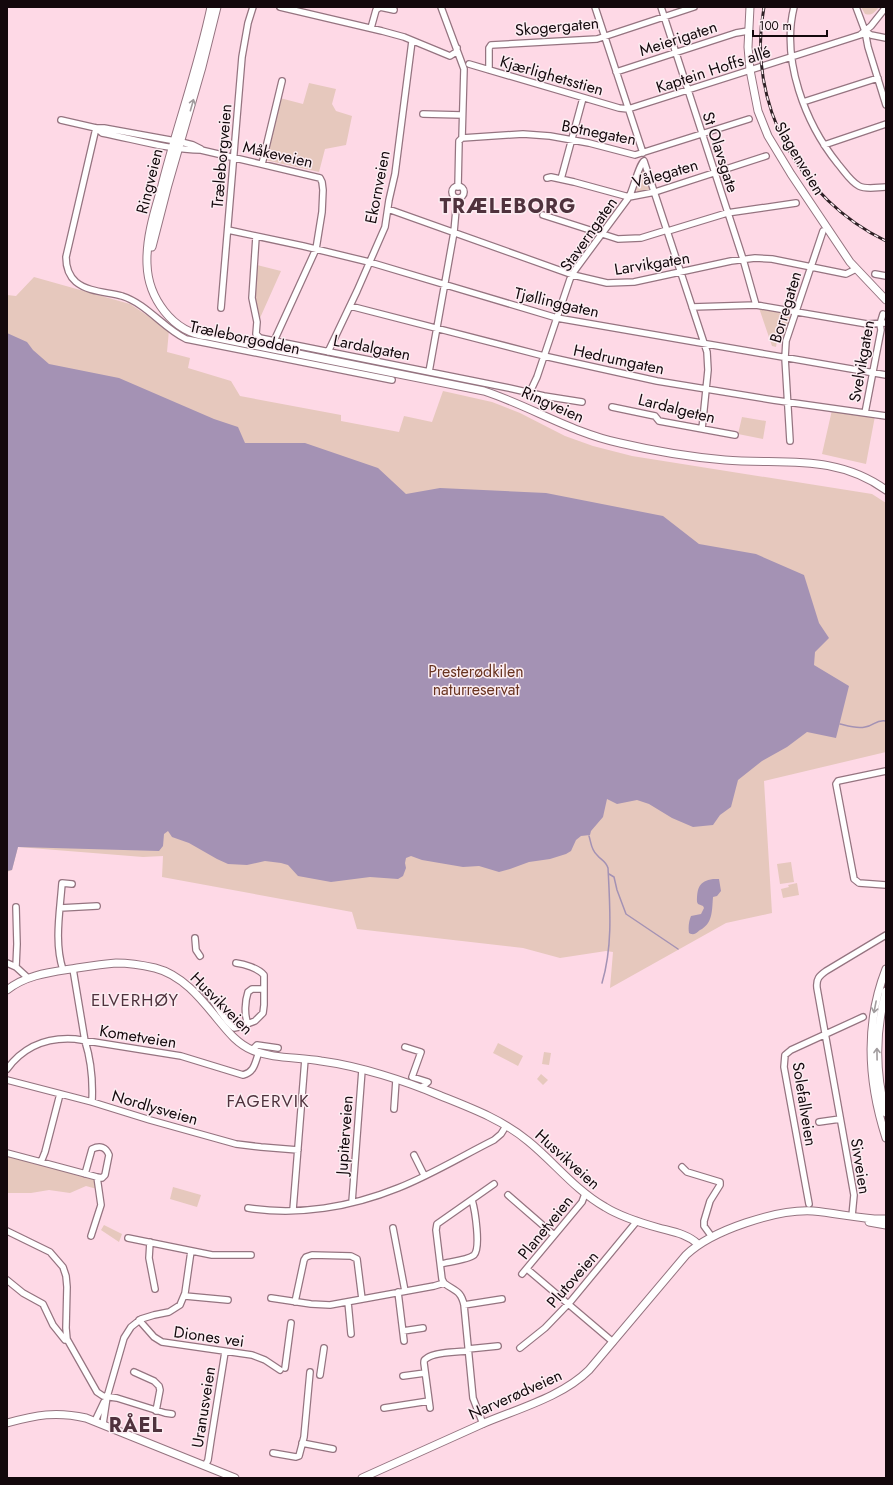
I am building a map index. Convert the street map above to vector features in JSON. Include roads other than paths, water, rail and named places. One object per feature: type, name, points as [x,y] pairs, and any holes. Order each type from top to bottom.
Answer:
[{"type":"main road","name":"Ringveien","points":[[211,7],[176,144],[150,236],[147,254],[148,276],[156,299],[163,310],[181,326],[193,333],[484,391],[520,404],[566,426],[621,444],[724,460],[796,461],[822,464],[854,472],[871,480],[886,490]]},
{"type":"main road","name":"Ringveien","points":[[176,144],[202,67],[217,7]]},
{"type":"main road","name":"Slagenveien","points":[[750,7],[748,31],[750,70],[758,110],[768,136],[791,174],[856,269],[886,300]]},
{"type":"main road","name":"Husvikveien","points":[[7,990],[15,984],[28,978],[63,970],[103,964],[121,964],[154,968],[168,972],[187,985],[236,1040],[256,1051],[339,1064],[362,1070],[421,1088],[478,1112],[506,1126],[529,1142],[585,1194],[610,1210],[637,1221],[685,1235],[698,1244]]},
{"type":"main road","points":[[886,969],[873,1016],[870,1052],[875,1098],[886,1138]]},
{"type":"main road","points":[[886,991],[879,1028],[877,1056],[880,1089],[886,1113]]},
{"type":"main road","name":"Narverødveien","points":[[362,1478],[370,1476],[435,1441],[483,1424],[555,1394],[571,1385],[589,1370],[683,1259],[698,1244],[712,1236],[777,1214],[813,1211],[854,1217]]},
{"type":"main road","points":[[854,1217],[886,1219]]},
{"type":"main road","points":[[854,1217],[886,1225]]},
{"type":"main road","points":[[7,1423],[26,1418],[57,1414],[71,1414],[103,1424],[235,1478]]},
{"type":"street","name":"Træleborgveien","points":[[221,308],[242,57],[248,23],[253,7]]},
{"type":"street","points":[[280,7],[371,28],[412,41],[450,56],[456,52],[457,48]]},
{"type":"street","points":[[371,28],[376,10],[380,7],[394,10]]},
{"type":"street","points":[[428,372],[454,232],[457,198],[462,197],[464,192],[461,187],[458,187],[458,161],[459,141],[462,138],[464,68],[441,7]]},
{"type":"street","points":[[595,7],[643,153]]},
{"type":"street","name":"St Olavsgate","points":[[661,7],[743,259],[756,305]]},
{"type":"street","name":"Skogergaten","points":[[489,70],[489,48],[491,45],[586,40],[604,36],[694,7]]},
{"type":"street","points":[[794,7],[791,37],[795,76],[803,102],[824,145],[856,185],[866,188],[886,187]]},
{"type":"street","points":[[856,7],[865,31],[868,47],[886,105]]},
{"type":"street","name":"Kaptein Hoffs allé","points":[[628,109],[860,35],[886,8]]},
{"type":"street","name":"Meierigaten","points":[[616,72],[736,33],[748,31]]},
{"type":"street","points":[[865,31],[871,35],[886,38]]},
{"type":"street","name":"Ekornveien","points":[[328,352],[385,227],[395,174],[412,41]]},
{"type":"street","name":"Kjærlighetsstien","points":[[469,64],[583,98],[628,109]]},
{"type":"street","points":[[803,102],[878,78]]},
{"type":"street","points":[[262,164],[282,81]]},
{"type":"street","points":[[561,179],[583,98]]},
{"type":"street","points":[[423,114],[462,115]]},
{"type":"street","name":"Botnegaten","points":[[462,138],[523,134],[550,136],[633,155],[749,119]]},
{"type":"street","points":[[61,120],[96,128]]},
{"type":"street","points":[[824,145],[886,124]]},
{"type":"street","name":"Måkeveien","points":[[96,128],[102,133],[176,144],[193,145],[201,150],[320,178],[323,190],[322,212],[316,249],[274,341]]},
{"type":"street","name":"Træleborgodden","points":[[96,128],[66,257],[67,268],[70,275],[76,282],[86,288],[122,296],[132,300],[170,329],[186,339],[392,380]]},
{"type":"street","name":"Vålegaten","points":[[547,178],[561,179],[629,197],[655,192],[766,156]]},
{"type":"street","name":"Staverngaten","points":[[530,392],[573,275],[629,197],[635,184],[640,164],[644,161],[655,192]]},
{"type":"street","points":[[655,192],[704,345],[708,365],[702,429]]},
{"type":"street","points":[[542,215],[602,234],[628,239],[641,238],[668,231],[727,213],[796,203]]},
{"type":"street","name":"Larvikgaten","points":[[388,209],[573,275],[597,282],[613,284],[634,282],[743,259],[772,259],[846,274],[856,269]]},
{"type":"street","name":"Tjøllinggaten","points":[[228,230],[369,262],[557,318],[704,345],[886,375]]},
{"type":"street","name":"Borregaten","points":[[790,441],[785,358],[786,341],[823,231]]},
{"type":"street","name":"Lardalgaten","points":[[256,237],[252,298],[257,322],[256,334],[260,338],[544,396],[582,402]]},
{"type":"street","points":[[875,274],[886,276]]},
{"type":"street","points":[[692,307],[756,305],[867,324],[883,324]]},
{"type":"street","name":"Hedrumgaten","points":[[350,306],[544,356],[657,381],[886,416]]},
{"type":"street","name":"Svelvikgaten","points":[[865,413],[883,324],[883,314]]},
{"type":"street","name":"Lardalgeten","points":[[612,407],[655,416],[658,421],[735,435]]},
{"type":"street","points":[[886,771],[838,781],[836,784],[854,879],[859,883],[886,885]]},
{"type":"street","points":[[63,970],[58,923],[62,883],[72,884]]},
{"type":"street","points":[[60,908],[97,906]]},
{"type":"street","points":[[16,907],[16,967]]},
{"type":"street","name":"Sivveien","points":[[854,1217],[854,1195],[826,1034],[816,986],[816,976],[886,935]]},
{"type":"street","name":"Husvikveien","points":[[196,938],[196,950],[200,956]]},
{"type":"street","points":[[7,963],[16,967],[28,978]]},
{"type":"street","points":[[199,988],[202,988],[207,992],[231,1026],[239,1028],[259,1019],[263,1013],[264,1005],[264,975],[262,972],[236,963]]},
{"type":"street","points":[[73,969],[85,1041],[88,1050],[93,1090],[92,1102]]},
{"type":"street","points":[[248,1024],[246,1020],[246,1002],[248,992],[252,989],[264,989]]},
{"type":"street","name":"Solefallveien","points":[[809,1204],[783,1060],[788,1052],[863,1018]]},
{"type":"street","name":"Kometveien","points":[[7,1069],[18,1056],[46,1040],[75,1039],[181,1056],[243,1074],[250,1073],[252,1070],[256,1051]]},
{"type":"street","points":[[256,1051],[257,1045],[278,1048]]},
{"type":"street","points":[[406,1047],[421,1052],[412,1077],[428,1082],[421,1088]]},
{"type":"street","points":[[293,1210],[305,1059]]},
{"type":"street","name":"Jupiterveien","points":[[352,1202],[362,1070]]},
{"type":"street","name":"Nordlysveien","points":[[7,1080],[92,1102],[236,1144],[298,1150]]},
{"type":"street","points":[[394,1109],[396,1080]]},
{"type":"street","points":[[41,1162],[60,1094]]},
{"type":"street","name":"Sivveien","points":[[819,1122],[840,1119]]},
{"type":"street","points":[[248,1208],[293,1210],[320,1208],[365,1200],[400,1188],[494,1140],[502,1134],[506,1126]]},
{"type":"street","points":[[7,1153],[85,1174],[102,1178],[105,1176],[109,1155],[106,1149],[100,1146],[91,1150],[85,1174]]},
{"type":"street","points":[[414,1155],[424,1175]]},
{"type":"street","points":[[682,1167],[687,1172],[720,1182],[720,1185],[710,1201],[704,1221],[704,1226],[712,1236]]},
{"type":"street","points":[[91,1236],[101,1205],[97,1177]]},
{"type":"street","points":[[483,1424],[473,1398],[464,1305],[459,1293],[444,1283],[436,1230],[437,1224],[494,1184]]},
{"type":"street","name":"Planetveien","points":[[522,1274],[527,1270],[554,1235],[562,1228],[582,1202],[585,1194]]},
{"type":"street","points":[[508,1195],[554,1235]]},
{"type":"street","points":[[440,1264],[469,1258],[474,1255],[476,1251],[477,1245],[472,1200]]},
{"type":"street","name":"Plutoveien","points":[[520,1348],[545,1328],[568,1304],[637,1221]]},
{"type":"street","points":[[393,1228],[406,1291]]},
{"type":"street","points":[[7,1231],[50,1252],[55,1256],[62,1267],[66,1276],[67,1287],[67,1339],[95,1390],[101,1395],[107,1397],[117,1398],[156,1411],[172,1414]]},
{"type":"street","points":[[128,1238],[221,1256],[251,1255]]},
{"type":"street","points":[[150,1242],[149,1258],[155,1289]]},
{"type":"street","points":[[103,1424],[107,1397],[124,1338],[131,1327],[139,1320],[172,1310],[180,1304],[185,1296],[191,1251]]},
{"type":"street","points":[[296,1302],[304,1260],[306,1257],[312,1255],[351,1256],[358,1259],[362,1299]]},
{"type":"street","points":[[527,1270],[613,1342]]},
{"type":"street","points":[[7,1280],[23,1293],[43,1304],[57,1331],[65,1340],[67,1339]]},
{"type":"street","points":[[271,1298],[321,1305],[348,1302],[444,1283]]},
{"type":"street","points":[[398,1292],[404,1341]]},
{"type":"street","points":[[185,1296],[228,1300]]},
{"type":"street","points":[[464,1305],[502,1299]]},
{"type":"street","points":[[348,1302],[351,1334]]},
{"type":"street","name":"Diones vei","points":[[139,1320],[154,1337],[162,1342],[262,1358],[283,1369],[291,1323]]},
{"type":"street","points":[[403,1331],[423,1328]]},
{"type":"street","points":[[430,1408],[424,1362],[428,1357],[498,1346]]},
{"type":"street","points":[[320,1375],[324,1348]]},
{"type":"street","name":"Uranusveien","points":[[205,1466],[208,1460],[212,1440],[225,1352]]},
{"type":"street","points":[[134,1372],[154,1381],[159,1386],[160,1390],[156,1411]]},
{"type":"street","points":[[273,1453],[298,1457],[301,1453],[310,1372]]},
{"type":"street","points":[[404,1376],[425,1373]]},
{"type":"street","points":[[95,1421],[107,1397]]},
{"type":"street","points":[[384,1408],[429,1401]]},
{"type":"street","points":[[302,1444],[333,1449]]},
{"type":"waterway","points":[[840,724],[862,728],[880,721],[886,721]]},
{"type":"waterway","points":[[589,836],[594,851],[605,862],[608,868],[610,926],[608,955],[602,983]]},
{"type":"waterway","points":[[609,874],[614,877],[626,914],[678,949]]},
{"type":"railway","points":[[764,7],[761,43],[763,78],[772,112],[786,144],[804,174],[828,200],[855,223],[886,241]]},
{"type":"district","name":"TRÆLEBORG","points":[[508,206]]},
{"type":"district","name":"ELVERHØY","points":[[135,1000]]},
{"type":"district","name":"FAGERVIK","points":[[268,1101]]},
{"type":"district","name":"RÅEL","points":[[136,1425]]},
{"type":"park label","name":"Presterødkilen naturreservat","points":[[476,680]]}]
